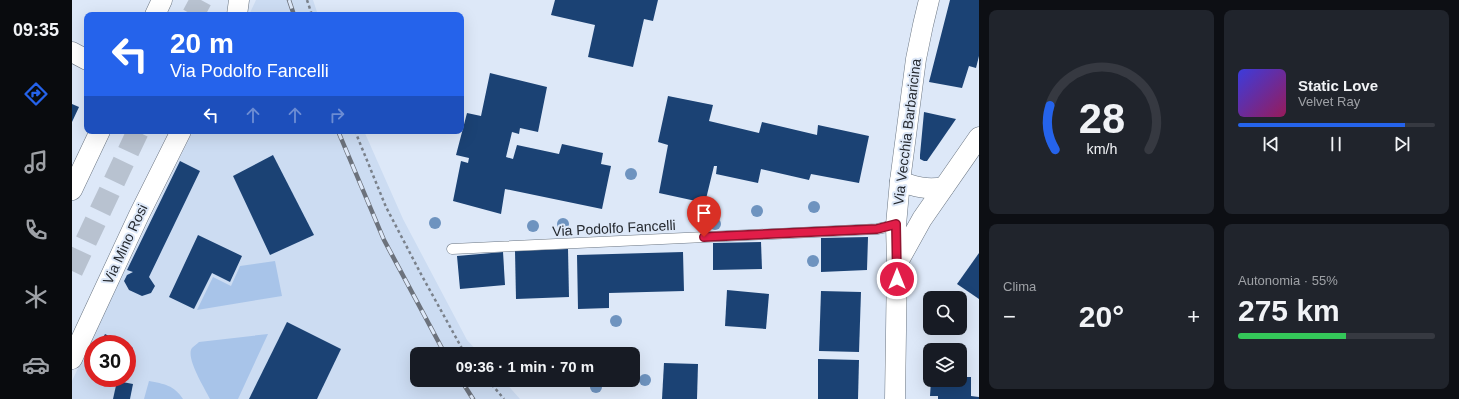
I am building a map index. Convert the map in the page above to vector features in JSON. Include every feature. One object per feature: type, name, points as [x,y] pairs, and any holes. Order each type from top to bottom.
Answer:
[{"type":"street","points":[[156,12],[162,0]]},
{"type":"street","points":[[237,12],[239,0]]},
{"type":"street","name":"Via Vecchia Barbaricina","points":[[895,399],[897,264],[896,224],[900,181],[916,59],[929,0]]},
{"type":"street","points":[[72,52],[84,58]]},
{"type":"street","points":[[72,190],[99,134]]},
{"type":"street","name":"Via Mino Rosi","points":[[72,359],[139,215],[180,134]]},
{"type":"street","points":[[897,264],[922,219],[979,137]]},
{"type":"street","points":[[900,181],[919,188],[933,189],[944,187]]},
{"type":"lane","name":"Via Podolfo Fancelli","points":[[452,250],[877,229],[896,224]]},
{"type":"path","points":[[307,0],[311,12]]},
{"type":"path","points":[[356,134],[386,207],[461,347]]},
{"type":"path","points":[[494,387],[504,399]]},
{"type":"shaded area","points":[[256,0],[313,0],[317,12],[250,12]]},
{"type":"shaded area","points":[[192,134],[365,134],[403,219],[467,340],[474,347],[410,347],[410,387],[509,387],[520,399],[72,399],[72,381],[84,355],[84,387],[136,387],[136,335],[94,335]]},
{"type":"shaded area","points":[[275,261],[282,296],[197,310],[213,277],[231,286],[240,266]]},
{"type":"shaded area","points":[[268,334],[238,399],[210,399],[193,365],[191,358],[192,348],[199,342]]},
{"type":"shaded area","points":[[149,381],[164,384],[172,388],[180,394],[183,399],[144,399]]},
{"type":"building","points":[[555,0],[658,0],[653,21],[644,19],[633,67],[588,57],[595,25],[551,15]]},
{"type":"building","points":[[950,0],[979,0],[979,56],[976,68],[969,66],[962,88],[929,82]]},
{"type":"building","points":[[490,73],[547,87],[538,132],[520,128],[519,134],[512,132],[506,157],[513,159],[517,145],[559,154],[562,144],[603,153],[601,164],[611,166],[602,209],[505,189],[501,214],[453,201],[461,161],[468,163],[469,158],[456,155],[462,134],[464,134],[464,124],[467,113],[481,116]]},
{"type":"building","points":[[668,96],[713,105],[709,121],[759,133],[762,122],[817,135],[818,125],[869,136],[859,183],[811,174],[809,180],[761,169],[758,183],[716,174],[717,166],[714,166],[705,203],[659,193],[668,145],[658,142]]},
{"type":"building","points":[[72,104],[79,107],[72,122]]},
{"type":"building","points":[[924,112],[956,119],[927,161],[920,159]]},
{"type":"building","points":[[273,155],[314,235],[270,255],[233,176]]},
{"type":"building","points":[[180,161],[200,171],[149,277],[155,286],[151,293],[142,296],[129,290],[124,281],[127,275],[133,272],[127,270]]},
{"type":"building","points":[[198,235],[242,256],[230,282],[212,273],[194,309],[169,297]]},
{"type":"building","points":[[868,237],[867,270],[821,272],[821,238]]},
{"type":"building","points":[[761,242],[762,269],[713,270],[713,243]]},
{"type":"building","points":[[568,249],[569,297],[516,299],[515,251]]},
{"type":"building","points":[[503,252],[505,285],[460,289],[457,256]]},
{"type":"building","points":[[683,252],[684,291],[609,293],[609,308],[578,309],[577,255]]},
{"type":"building","points":[[979,253],[979,299],[957,284]]},
{"type":"building","points":[[727,290],[769,294],[766,329],[725,326]]},
{"type":"building","points":[[821,291],[861,292],[859,352],[819,351]]},
{"type":"building","points":[[287,322],[341,349],[317,399],[249,399]]},
{"type":"building","points":[[818,359],[859,360],[858,399],[818,399]]},
{"type":"building","points":[[664,363],[698,364],[697,399],[662,399]]},
{"type":"building","points":[[967,377],[971,377],[971,396],[979,397],[979,399],[938,399],[938,396],[930,396],[931,387],[967,387]]},
{"type":"building","points":[[116,387],[132,387],[130,399],[113,399]]},
{"type":"tunnel","points":[[195,12],[201,0]]},
{"type":"tunnel","points":[[72,271],[137,134]]},
{"type":"railway","points":[[289,0],[293,12]]},
{"type":"railway","points":[[339,134],[384,240],[441,347]]},
{"type":"railway","points":[[465,387],[473,399]]},
{"type":"route","points":[[704,237],[877,229],[896,224],[897,279]]}]
